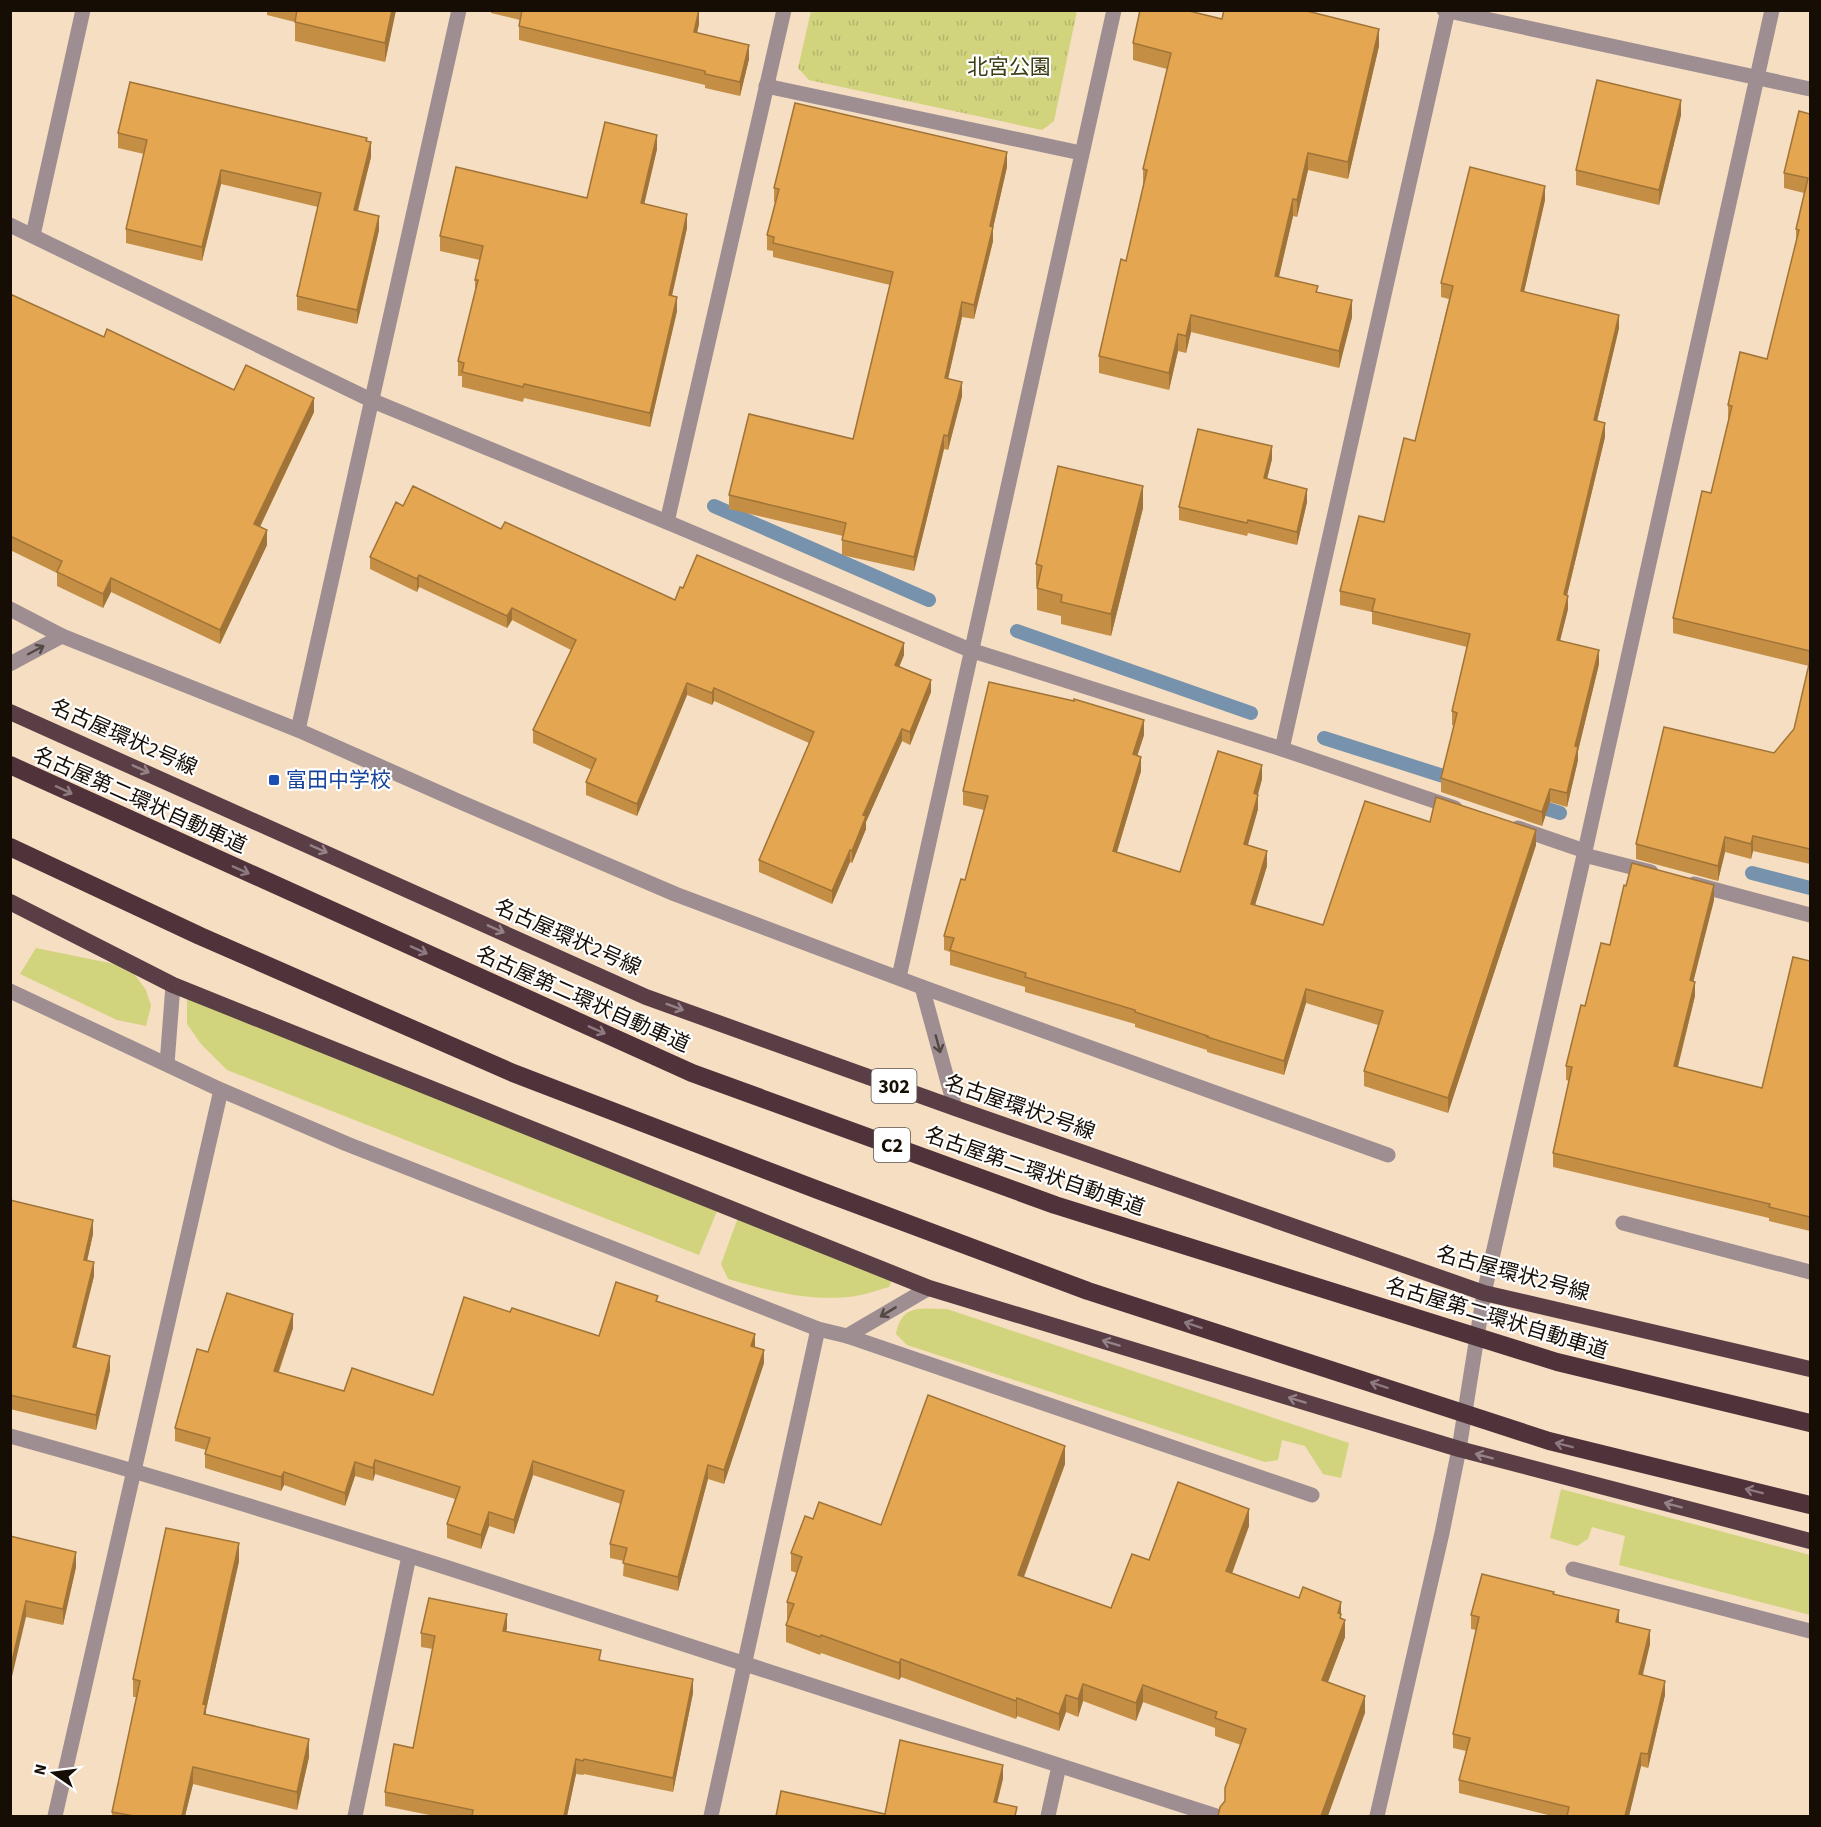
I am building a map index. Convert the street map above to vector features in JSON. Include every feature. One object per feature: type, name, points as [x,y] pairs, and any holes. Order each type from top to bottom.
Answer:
[{"type":"highway","name":"名古屋環状2号線","points":[[10,711],[646,997],[1484,1293],[1810,1369]]},
{"type":"highway","name":"名古屋第二環状自動車道","points":[[10,765],[693,1073],[1055,1205],[1557,1362],[1810,1423]]},
{"type":"highway","points":[[10,847],[200,936],[513,1073],[1088,1291],[1549,1441],[1810,1505]]},
{"type":"highway","points":[[10,902],[173,985],[929,1287],[1459,1449],[1810,1541]]},
{"type":"street","points":[[33,235],[84,10]]},
{"type":"street","points":[[298,730],[459,10]]},
{"type":"street","points":[[668,522],[784,10]]},
{"type":"street","points":[[899,977],[1114,10]]},
{"type":"street","points":[[1377,1816],[1442,1533],[1459,1449],[1484,1293],[1585,853],[1772,10]]},
{"type":"street","points":[[1282,749],[1446,11],[1810,89]]},
{"type":"street","points":[[766,86],[1081,153]]},
{"type":"street","points":[[10,225],[373,401],[668,522],[970,650],[1282,749],[1472,813]]},
{"type":"street","points":[[10,609],[62,636],[298,730],[675,894],[922,987],[1388,1155]]},
{"type":"street","points":[[10,664],[62,636]]},
{"type":"street","points":[[1506,825],[1585,853],[1810,915]]},
{"type":"street","points":[[167,1064],[173,985]]},
{"type":"street","points":[[922,987],[955,1108]]},
{"type":"street","points":[[10,991],[221,1090],[346,1144],[818,1329],[847,1336],[1312,1495]]},
{"type":"street","points":[[55,1816],[221,1090]]},
{"type":"street","points":[[1623,1223],[1810,1272]]},
{"type":"street","points":[[847,1336],[929,1287]]},
{"type":"street","points":[[711,1816],[818,1329]]},
{"type":"street","points":[[10,1436],[134,1470],[409,1556],[745,1662],[1216,1816]]},
{"type":"street","points":[[355,1816],[409,1556]]},
{"type":"street","points":[[1572,1569],[1810,1631]]},
{"type":"street","points":[[1048,1816],[1059,1766]]},
{"type":"green space","name":"北宮公園","points":[[811,11],[1077,11],[1054,121],[1042,130],[809,80],[798,68]]},
{"type":"green space","points":[[36,948],[129,967],[146,990],[151,1006],[146,1026],[117,1020],[20,974]]},
{"type":"green space","points":[[187,995],[720,1204],[699,1255],[227,1070],[201,1044],[187,1024]]},
{"type":"green space","points":[[739,1215],[896,1272],[889,1287],[858,1296],[833,1298],[787,1294],[728,1279],[721,1264]]},
{"type":"green space","points":[[921,1309],[947,1309],[1349,1443],[1341,1478],[1323,1474],[1305,1446],[1282,1440],[1278,1460],[1265,1462],[907,1345],[896,1334],[899,1324],[908,1312]]},
{"type":"green space","points":[[1561,1489],[1810,1555],[1810,1615],[1619,1565],[1625,1536],[1592,1527],[1588,1539],[1577,1546],[1550,1538]]},
{"type":"building","points":[[297,10],[392,10],[385,43],[295,22]]},
{"type":"building","points":[[522,10],[699,10],[694,32],[749,45],[740,82],[705,74],[705,71],[519,26]]},
{"type":"building","points":[[1140,10],[1185,10],[1222,19],[1224,10],[1303,10],[1379,29],[1348,162],[1308,153],[1297,200],[1293,199],[1275,276],[1318,286],[1316,292],[1352,300],[1339,351],[1191,315],[1186,336],[1178,334],[1169,373],[1099,356],[1121,259],[1126,261],[1147,170],[1143,169],[1171,53],[1133,43]]},
{"type":"building","points":[[1597,80],[1681,100],[1659,190],[1576,170]]},
{"type":"building","points":[[130,82],[367,138],[366,141],[371,142],[354,210],[379,216],[357,310],[297,296],[321,193],[221,170],[202,247],[126,229],[147,140],[118,133]]},
{"type":"building","points":[[795,103],[1007,152],[990,226],[993,227],[974,305],[962,302],[945,378],[962,382],[948,436],[944,435],[914,557],[842,540],[846,523],[729,495],[749,414],[853,439],[893,272],[773,243],[774,237],[767,235],[779,189],[774,188]]},
{"type":"building","points":[[1799,111],[1810,114],[1810,651],[1673,618],[1702,491],[1711,493],[1732,406],[1728,405],[1740,352],[1767,359],[1799,230],[1796,229],[1808,178],[1784,173]]},
{"type":"building","points":[[605,122],[657,135],[641,203],[687,214],[669,295],[677,297],[650,413],[462,372],[464,363],[458,361],[478,280],[475,280],[483,246],[440,236],[456,167],[587,198]]},
{"type":"building","points":[[1470,167],[1545,186],[1521,291],[1619,315],[1594,420],[1605,423],[1564,594],[1568,596],[1557,640],[1599,650],[1575,746],[1578,747],[1567,793],[1550,789],[1542,812],[1441,778],[1457,713],[1452,711],[1470,634],[1372,611],[1375,599],[1340,591],[1359,516],[1384,522],[1404,438],[1415,441],[1453,286],[1441,283]]},
{"type":"building","points":[[10,294],[104,337],[107,329],[234,390],[246,365],[314,398],[254,524],[267,530],[220,630],[111,578],[103,594],[57,572],[62,561],[10,536]]},
{"type":"building","points":[[1198,429],[1272,446],[1264,478],[1307,489],[1297,532],[1179,507]]},
{"type":"building","points":[[1058,466],[1143,486],[1111,614],[1061,602],[1062,595],[1037,588],[1042,566],[1036,564]]},
{"type":"building","points":[[413,486],[501,529],[505,522],[675,600],[680,587],[683,588],[697,555],[904,643],[895,665],[931,680],[910,732],[902,729],[863,815],[866,816],[852,851],[850,850],[832,891],[759,860],[814,732],[714,688],[712,693],[687,683],[637,804],[586,782],[596,759],[533,730],[576,640],[512,608],[507,616],[419,575],[417,579],[370,557],[396,502],[403,506]]},
{"type":"building","points":[[1810,660],[1810,849],[1753,836],[1751,844],[1725,837],[1718,866],[1636,844],[1664,727],[1774,753],[1794,729]]},
{"type":"building","points":[[989,682],[1074,701],[1074,699],[1144,720],[1133,754],[1141,757],[1113,851],[1180,872],[1218,751],[1262,765],[1254,793],[1258,795],[1244,844],[1267,851],[1251,904],[1323,925],[1365,801],[1430,822],[1436,797],[1536,830],[1448,1098],[1364,1071],[1383,1011],[1306,989],[1284,1061],[1207,1037],[1135,1012],[1135,1010],[1025,977],[1026,973],[950,950],[954,938],[944,936],[961,879],[965,880],[988,796],[963,791]]},
{"type":"building","points":[[1632,863],[1714,885],[1690,980],[1695,982],[1674,1066],[1762,1088],[1793,957],[1810,961],[1810,1217],[1769,1207],[1770,1204],[1553,1153],[1572,1067],[1566,1066],[1581,1005],[1585,1006],[1601,943],[1610,945],[1624,885],[1626,886]]},
{"type":"building","points":[[10,1200],[93,1220],[84,1260],[94,1262],[73,1347],[110,1356],[96,1415],[10,1395]]},
{"type":"building","points":[[616,1282],[658,1296],[656,1301],[755,1334],[751,1346],[764,1350],[724,1470],[708,1465],[678,1577],[623,1563],[627,1548],[610,1544],[624,1491],[533,1461],[514,1520],[489,1512],[481,1535],[447,1524],[460,1487],[375,1460],[373,1468],[355,1462],[345,1493],[284,1472],[281,1477],[205,1454],[210,1438],[175,1428],[197,1349],[208,1352],[227,1293],[293,1314],[274,1371],[344,1391],[352,1368],[433,1395],[464,1297],[510,1312],[512,1308],[599,1336]]},
{"type":"building","points":[[928,1395],[1065,1446],[1018,1575],[1111,1608],[1132,1554],[1149,1560],[1178,1482],[1249,1509],[1226,1571],[1299,1598],[1303,1587],[1341,1602],[1338,1613],[1341,1614],[1340,1618],[1345,1620],[1322,1680],[1365,1696],[1321,1816],[1218,1816],[1220,1807],[1225,1801],[1225,1788],[1246,1729],[1215,1718],[1217,1712],[1143,1685],[1136,1703],[1083,1684],[1078,1699],[1066,1695],[1059,1714],[1017,1698],[1016,1701],[901,1659],[899,1663],[786,1625],[794,1604],[787,1602],[802,1557],[791,1553],[805,1516],[813,1519],[819,1502],[881,1525]]},
{"type":"building","points":[[166,1528],[239,1543],[203,1704],[206,1705],[204,1714],[309,1739],[297,1792],[193,1767],[182,1816],[134,1816],[112,1812],[140,1681],[133,1679]]},
{"type":"building","points":[[10,1536],[76,1552],[63,1609],[26,1601],[10,1670]]},
{"type":"building","points":[[1482,1574],[1619,1610],[1616,1622],[1650,1630],[1639,1674],[1665,1681],[1648,1754],[1641,1753],[1625,1816],[1567,1816],[1569,1807],[1459,1780],[1470,1738],[1453,1734],[1479,1617],[1471,1615]]},
{"type":"building","points":[[429,1598],[507,1614],[503,1631],[601,1650],[599,1660],[693,1679],[673,1778],[576,1759],[564,1816],[472,1816],[473,1810],[385,1792],[394,1744],[413,1748],[435,1636],[421,1633]]},
{"type":"building","points":[[900,1740],[1003,1765],[994,1802],[1017,1807],[1015,1816],[776,1816],[781,1791],[885,1814]]},
{"type":"waterway","points":[[714,506],[929,600]]},
{"type":"waterway","points":[[1017,631],[1251,713]]},
{"type":"waterway","points":[[1324,738],[1459,781]]},
{"type":"waterway","points":[[1532,804],[1560,813]]},
{"type":"waterway","points":[[1752,873],[1810,888]]},
{"type":"place","name":"富田中学校","points":[[274,780]]}]
